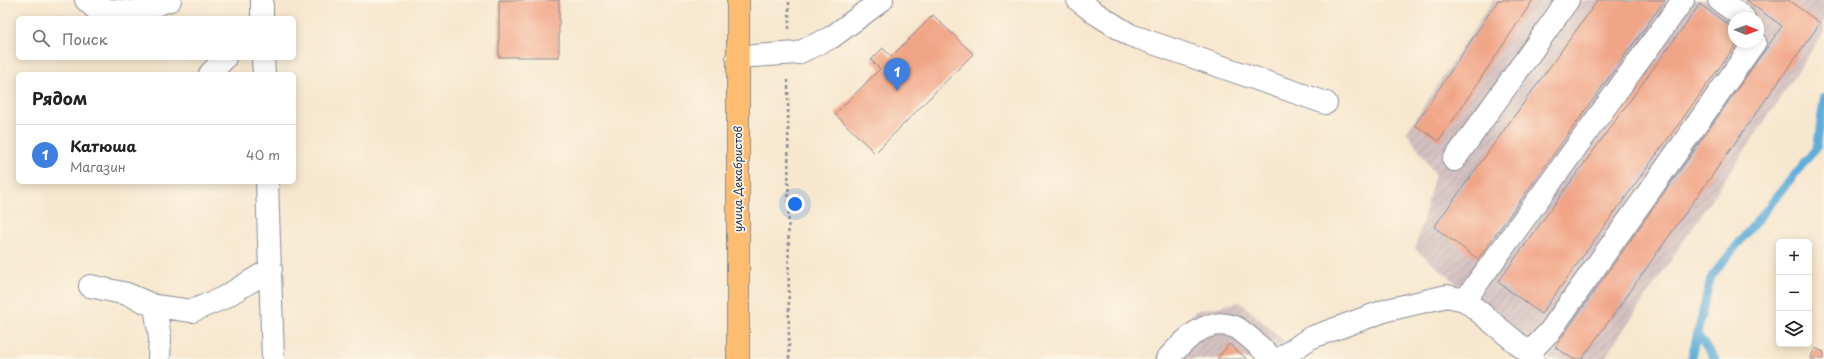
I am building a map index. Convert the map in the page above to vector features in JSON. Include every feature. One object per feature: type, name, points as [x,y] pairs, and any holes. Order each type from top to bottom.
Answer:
[{"type":"main road","name":"улица Декабристов","points":[[738,0],[738,359]]},
{"type":"lane","points":[[86,0],[96,9],[134,12],[170,0]]},
{"type":"lane","points":[[737,57],[798,53],[832,37],[882,0]]},
{"type":"lane","points":[[1078,0],[1095,14],[1130,35],[1326,103]]},
{"type":"lane","points":[[1454,160],[1568,0]]},
{"type":"lane","points":[[1465,300],[1683,0]]},
{"type":"lane","points":[[1719,0],[1736,12]]},
{"type":"lane","points":[[1280,359],[1310,338],[1387,310],[1447,296],[1465,300],[1531,356],[1751,48]]},
{"type":"lane","points":[[212,72],[223,60]]},
{"type":"lane","points":[[263,60],[264,72]]},
{"type":"lane","points":[[267,184],[273,359]]},
{"type":"lane","points":[[90,286],[126,294],[155,306],[192,311],[223,298],[271,269]]},
{"type":"lane","points":[[155,306],[160,338],[159,359]]},
{"type":"lane","points":[[1167,359],[1187,337],[1203,327],[1220,324],[1236,328],[1273,359]]},
{"type":"path","points":[[789,0],[789,359]]},
{"type":"shaded area","points":[[1493,0],[1824,0],[1824,33],[1604,359],[1549,359],[1415,249],[1435,174],[1407,132]]},
{"type":"shaded area","points":[[1240,302],[1305,359],[1156,359],[1195,311]]},
{"type":"building","points":[[499,0],[559,0],[559,57],[499,57]]},
{"type":"building","points":[[1498,0],[1533,0],[1439,141],[1415,125]]},
{"type":"building","points":[[1598,0],[1665,0],[1478,259],[1434,227]]},
{"type":"building","points":[[1746,0],[1788,0],[1820,23],[1582,359],[1573,359],[1555,347],[1782,26]]},
{"type":"building","points":[[1700,4],[1728,25],[1728,48],[1734,48],[1541,314],[1498,282]]},
{"type":"building","points":[[933,15],[973,54],[875,153],[835,114],[880,69],[871,60],[883,48],[891,57]]},
{"type":"building","points":[[1229,344],[1247,359],[1217,359]]},
{"type":"building","points":[[1815,348],[1824,352],[1824,359],[1810,359]]},
{"type":"waterway","points":[[1691,359],[1711,277],[1817,147],[1824,97]]},
{"type":"waterway","points":[[1697,334],[1715,359]]},
{"type":"place","name":"Катюша","points":[[897,91]]}]
